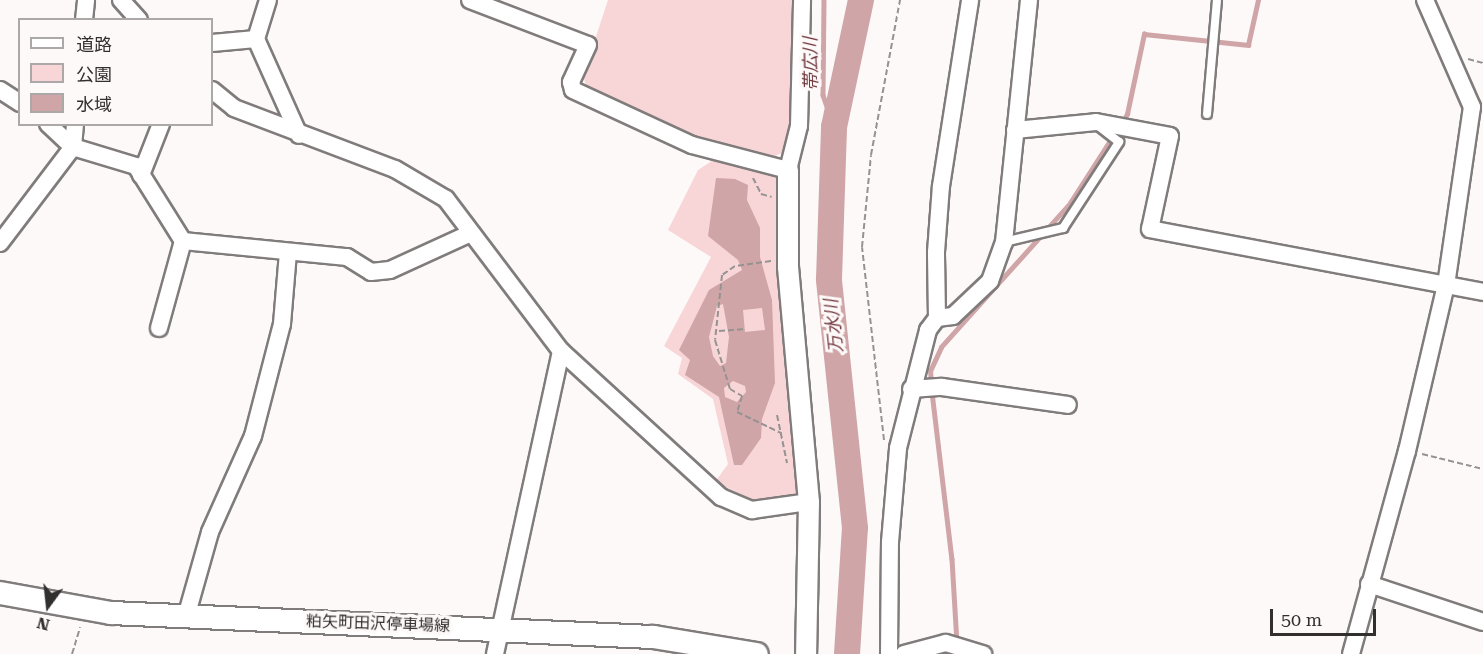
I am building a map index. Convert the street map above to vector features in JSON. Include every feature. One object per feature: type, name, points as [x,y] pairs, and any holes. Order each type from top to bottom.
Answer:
[{"type":"main road","name":"粕矢町田沢停車場線","points":[[0,593],[111,613],[501,628],[652,637],[757,654]]},
{"type":"street","points":[[84,18],[86,0]]},
{"type":"street","points":[[121,0],[137,18]]},
{"type":"street","points":[[268,0],[256,39],[299,135]]},
{"type":"street","points":[[470,0],[588,45],[572,82],[573,90],[692,145],[788,170]]},
{"type":"street","points":[[802,0],[799,126],[788,170],[788,267],[809,501],[806,654]]},
{"type":"street","points":[[889,654],[890,542],[898,448],[922,388],[928,330],[937,318],[936,252],[941,186],[970,0]]},
{"type":"street","points":[[937,318],[953,316],[990,281],[1004,242],[1029,0]]},
{"type":"street","points":[[1351,654],[1407,451],[1446,285],[1472,107],[1425,0]]},
{"type":"street","points":[[213,43],[256,39]]},
{"type":"street","points":[[0,90],[18,103]]},
{"type":"street","points":[[213,91],[234,108],[299,135],[395,169],[446,200],[561,351],[721,497],[752,510],[809,501]]},
{"type":"street","points":[[50,126],[73,147],[136,166],[183,242],[159,328]]},
{"type":"street","points":[[0,243],[73,147],[75,126]]},
{"type":"street","points":[[141,175],[160,126]]},
{"type":"street","points":[[1015,130],[1111,129],[1170,136],[1150,230],[1483,292]]},
{"type":"street","points":[[183,242],[288,254],[347,257],[371,272],[390,270],[471,233]]},
{"type":"street","points":[[186,617],[210,532],[253,436],[282,324],[288,254]]},
{"type":"street","points":[[495,654],[561,351]]},
{"type":"street","points":[[922,388],[1068,405]]},
{"type":"street","points":[[1369,584],[1483,622]]},
{"type":"street","points":[[904,654],[954,645],[983,654]]},
{"type":"lane","points":[[1208,114],[1217,0]]},
{"type":"lane","points":[[1004,242],[1063,228],[1111,129]]},
{"type":"path","points":[[884,448],[862,247],[871,156],[900,0]]},
{"type":"path","points":[[771,261],[735,266],[722,275],[719,331],[715,340],[730,389],[742,396],[736,412],[781,433]]},
{"type":"path","points":[[719,331],[746,329]]},
{"type":"path","points":[[777,415],[789,472]]},
{"type":"path","points":[[1407,451],[1483,469]]},
{"type":"path","points":[[72,654],[82,618]]},
{"type":"green space","points":[[608,0],[796,0],[788,150],[775,156],[697,136],[587,88],[583,76]]},
{"type":"green space","points":[[718,157],[774,173],[780,181],[779,267],[800,492],[779,498],[754,500],[715,482],[728,464],[713,399],[678,374],[682,358],[664,346],[711,257],[668,230],[698,170]]},
{"type":"water","points":[[716,178],[735,179],[748,185],[747,200],[760,228],[760,257],[772,300],[775,383],[762,419],[761,438],[742,465],[734,465],[719,397],[685,375],[690,360],[679,350],[709,290],[742,270],[738,260],[708,236]],"holes":[[[723,304],[729,337],[726,363],[720,366],[713,356],[709,337],[717,306]],[[762,308],[765,330],[745,332],[743,310]],[[733,381],[745,386],[746,392],[737,402],[725,397],[724,388]]]},
{"type":"waterway","name":"帯広川","points":[[824,0],[823,95],[834,127]]},
{"type":"waterway","name":"万水川","points":[[847,654],[855,528],[829,279],[834,127],[861,0]]},
{"type":"waterway","points":[[1121,124],[1127,114],[1144,34],[1248,45],[1258,0]]},
{"type":"waterway","points":[[931,384],[930,371],[941,347],[1070,203],[1113,136]]},
{"type":"waterway","points":[[932,392],[952,559],[957,644]]}]
